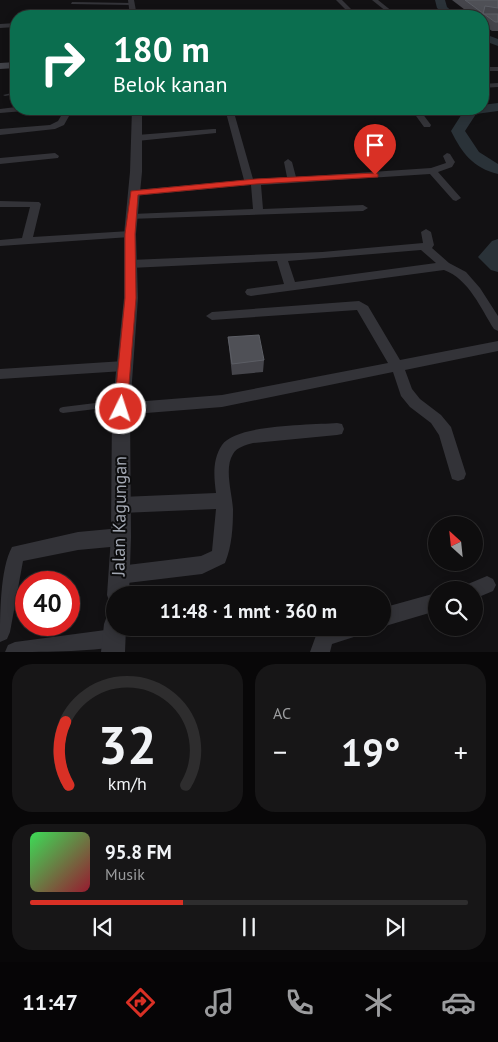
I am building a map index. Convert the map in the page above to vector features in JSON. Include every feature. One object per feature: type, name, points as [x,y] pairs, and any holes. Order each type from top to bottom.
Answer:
[{"type":"street","points":[[339,0],[349,10]]},
{"type":"street","points":[[376,0],[388,10]]},
{"type":"street","points":[[0,132],[52,127],[61,123],[66,115]]},
{"type":"street","name":"Jalan Kagungan","points":[[118,586],[121,537],[121,406],[131,298],[130,234],[134,193],[137,115]]},
{"type":"street","points":[[231,115],[252,182],[258,212]]},
{"type":"street","points":[[420,115],[427,125]]},
{"type":"street","points":[[137,138],[213,131]]},
{"type":"street","points":[[0,161],[54,156]]},
{"type":"street","points":[[134,193],[252,182],[432,171],[450,165],[451,162],[447,156]]},
{"type":"street","points":[[288,162],[292,180]]},
{"type":"street","points":[[432,171],[456,198]]},
{"type":"street","points":[[0,204],[36,204],[27,241]]},
{"type":"street","points":[[132,217],[363,208]]},
{"type":"street","points":[[130,264],[282,258],[424,246],[429,244],[426,232]]},
{"type":"street","points":[[0,243],[130,234]]},
{"type":"street","points":[[424,246],[445,266]]},
{"type":"street","points":[[282,258],[290,286]]},
{"type":"street","points":[[251,292],[445,266],[452,267],[467,281],[498,326]]},
{"type":"street","points":[[212,316],[359,305],[364,309],[398,368],[406,392],[415,403],[436,419],[446,432],[458,474]]},
{"type":"street","points":[[121,406],[222,401],[398,368],[498,346]]},
{"type":"street","points":[[0,374],[124,366]]},
{"type":"street","points":[[119,575],[212,562],[218,557],[222,546],[224,501],[222,465],[226,453],[241,439],[337,429]]},
{"type":"street","points":[[121,505],[224,501]]},
{"type":"street","points":[[0,632],[15,557],[18,553],[78,541],[121,537]]},
{"type":"street","points":[[391,615],[428,604]]},
{"type":"street","points":[[320,652],[325,637],[328,636]]},
{"type":"street","points":[[15,652],[114,639]]},
{"type":"lane","points":[[72,3],[131,2]]},
{"type":"lane","points":[[5,95],[10,94]]},
{"type":"lane","points":[[63,410],[121,406]]},
{"type":"building","points":[[465,0],[498,0],[498,8],[485,6],[484,10],[479,10]]},
{"type":"building","points":[[489,14],[498,14],[498,22],[489,18]]},
{"type":"building","points":[[259,335],[264,360],[232,364],[228,337]]},
{"type":"waterway","points":[[440,0],[444,10]]},
{"type":"waterway","points":[[489,39],[498,43]]},
{"type":"waterway","points":[[489,108],[498,107]]},
{"type":"waterway","points":[[468,115],[458,131],[469,150],[479,161],[498,169]]},
{"type":"waterway","points":[[498,245],[487,257],[498,266]]},
{"type":"route","points":[[121,409],[131,298],[130,234],[134,193],[210,188],[256,182],[375,175]]}]
